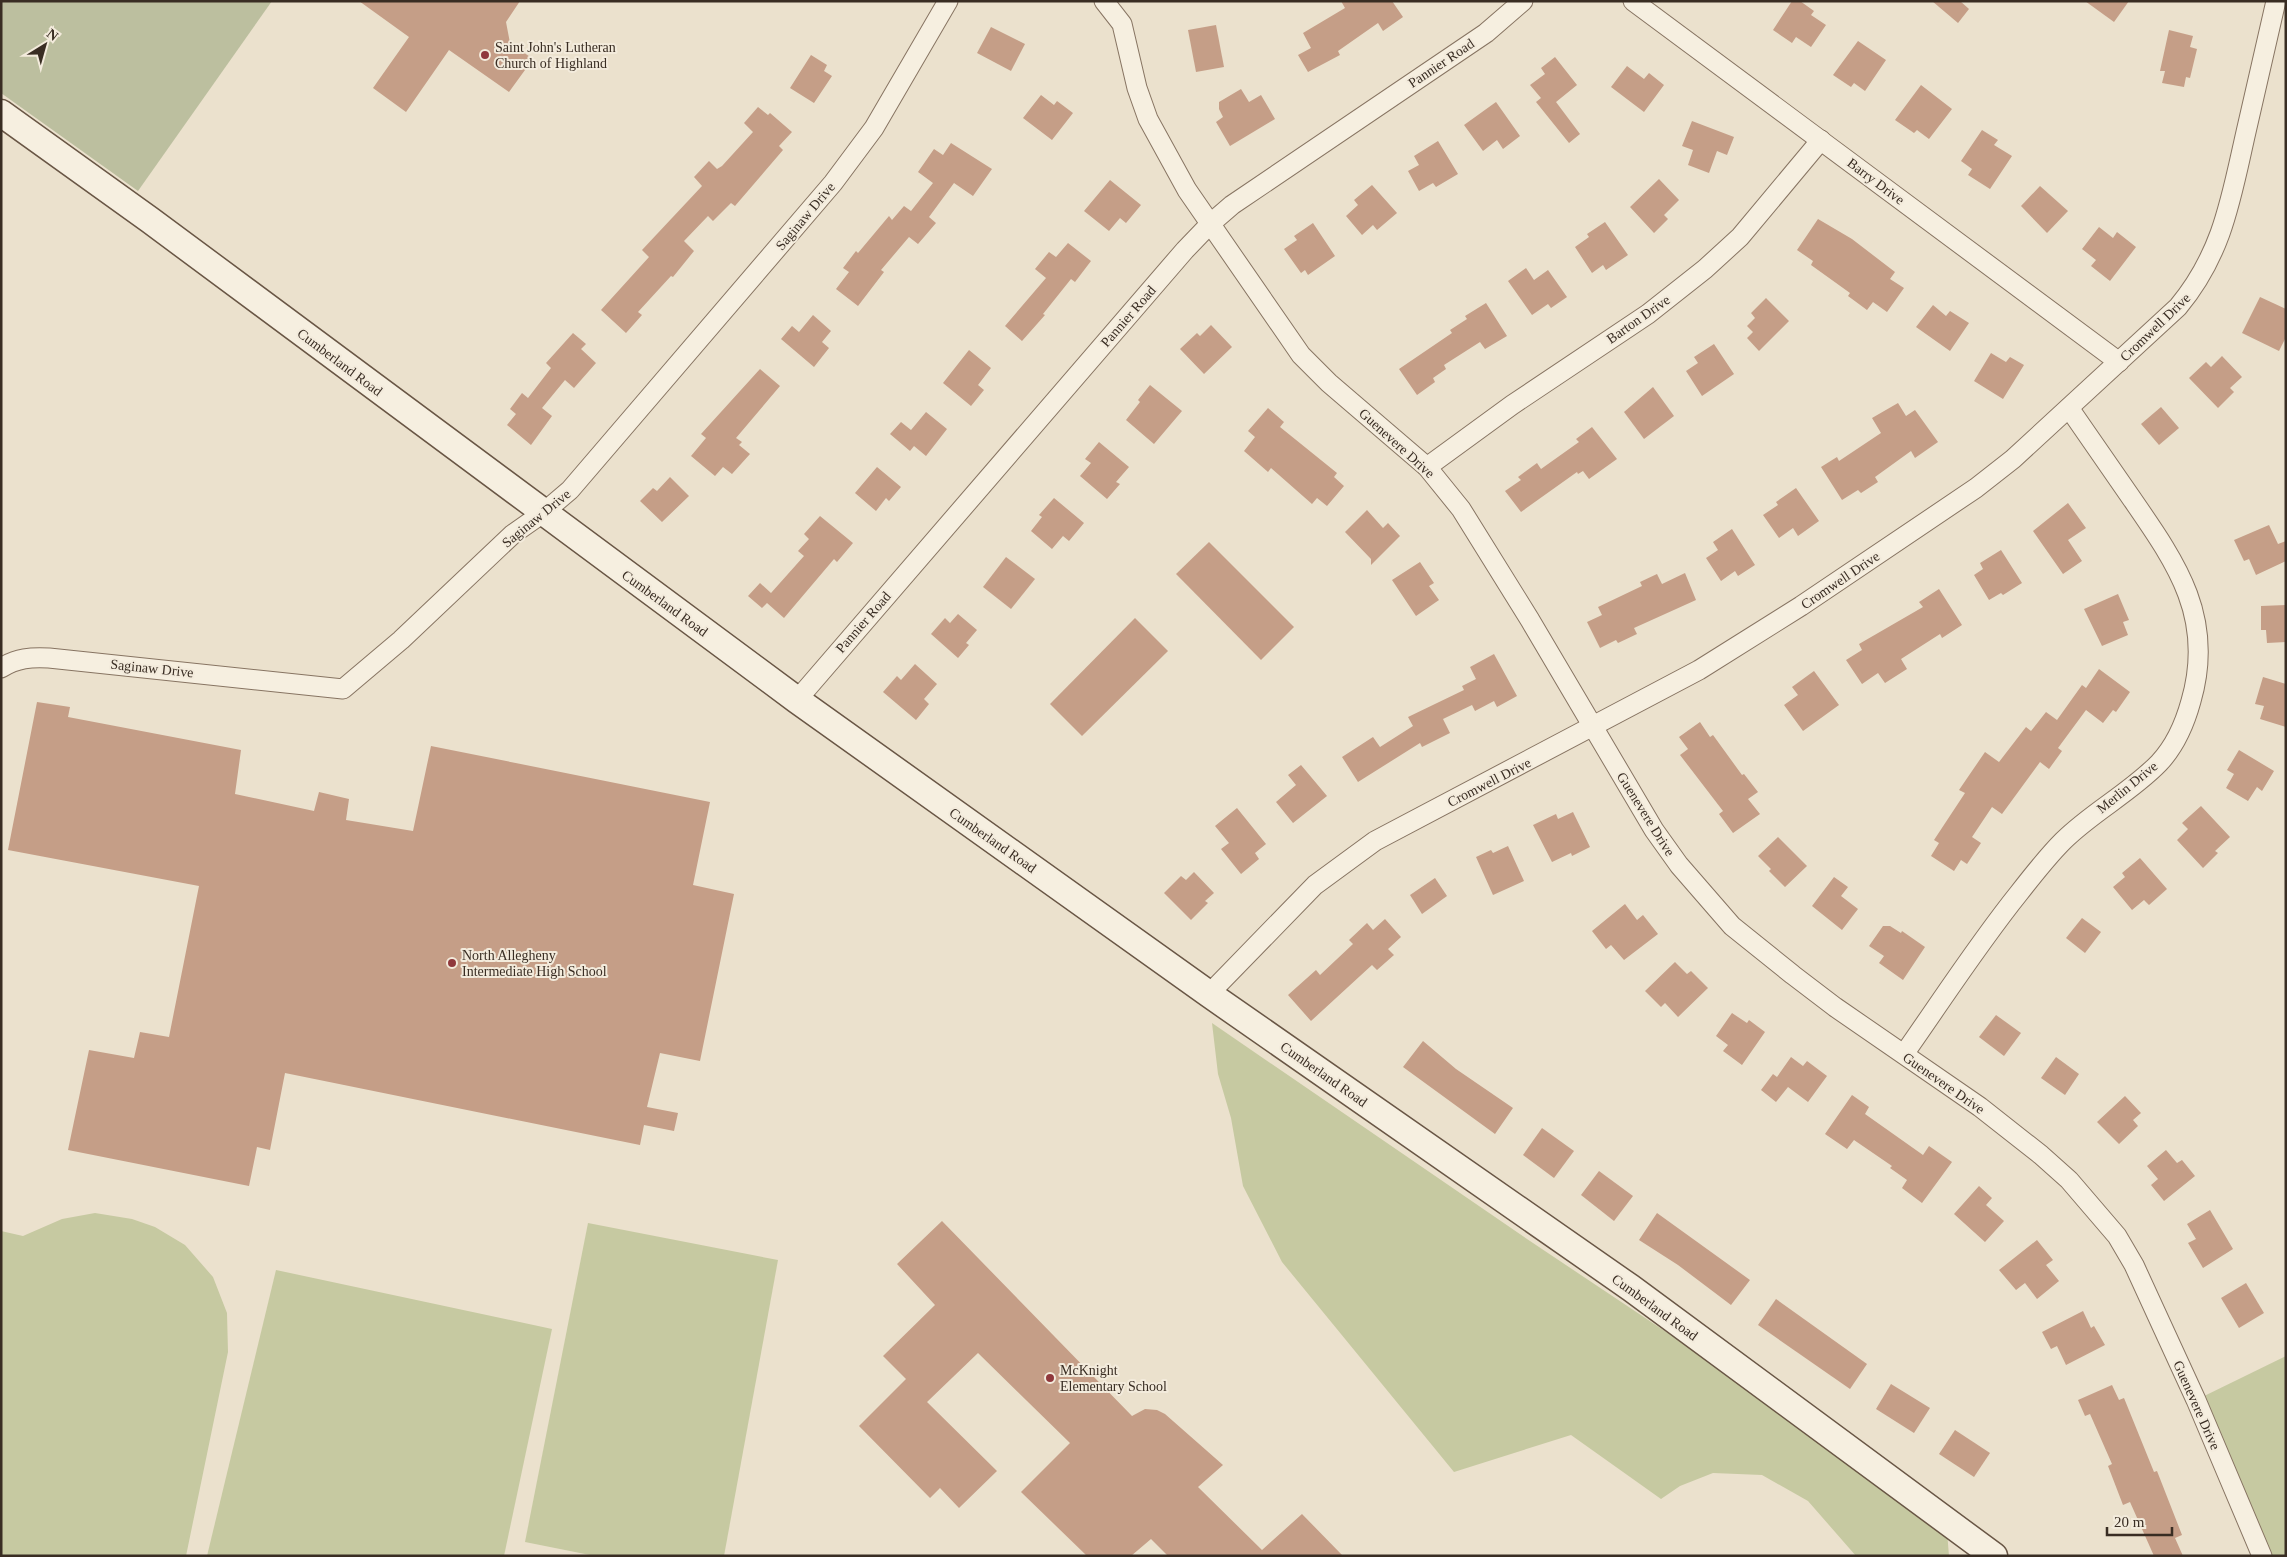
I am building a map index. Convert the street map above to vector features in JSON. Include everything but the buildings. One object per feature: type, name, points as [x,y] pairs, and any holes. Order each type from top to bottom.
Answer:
[{"type":"main road","name":"Cumberland Road","points":[[1,112],[150,220],[796,700],[1209,994],[1638,1294],[1994,1556]]},
{"type":"street","name":"Saginaw Drive","points":[[1,668],[11,662],[27,657],[49,658],[343,688],[402,640],[513,534],[543,513],[570,490],[834,183],[874,128],[948,1]]},
{"type":"street","name":"Pannier Road","points":[[796,700],[1185,250],[1210,224],[1264,183],[1486,33],[1523,1]]},
{"type":"street","name":"Barry Drive","points":[[1633,1],[2119,362]]},
{"type":"street","name":"Cromwell Drive","points":[[1209,994],[1315,885],[1375,841],[1594,728],[1742,644],[1932,519],[2013,459],[2178,308],[2195,286],[2209,263],[2228,209],[2273,3]]},
{"type":"street","name":"Guenevere Drive","points":[[1113,5],[1127,37],[1138,88],[1148,118],[1187,190],[1301,355],[1427,467],[1466,516],[1654,830],[1705,898],[1732,926],[1793,975],[1980,1107],[2041,1155],[2069,1180],[2117,1236],[2134,1265],[2184,1373],[2262,1556]]},
{"type":"street","name":"Barton Drive","points":[[1427,467],[1512,405],[1648,314],[1705,269],[1740,236],[1821,140]]},
{"type":"street","name":"Merlin Drive","points":[[1904,1054],[1998,920],[2049,856],[2087,820],[2159,763],[2175,742],[2187,716],[2194,690],[2198,646],[2196,620],[2189,595],[2176,566],[2156,534],[2069,408]]},
{"type":"green space","points":[[1,1],[272,1],[138,191],[1,93]]},
{"type":"green space","points":[[1212,1023],[1527,1239],[1946,1519],[1949,1556],[1856,1556],[1808,1501],[1762,1475],[1713,1473],[1680,1486],[1661,1499],[1571,1435],[1454,1472],[1282,1262],[1243,1186],[1231,1118],[1218,1074]]},
{"type":"green space","points":[[95,1213],[132,1219],[155,1227],[185,1245],[213,1277],[227,1313],[228,1352],[186,1556],[1,1556],[1,1231],[23,1236],[62,1219]]},
{"type":"green space","points":[[588,1223],[778,1260],[724,1556],[595,1556],[525,1542]]},
{"type":"green space","points":[[276,1270],[552,1329],[504,1556],[207,1556]]},
{"type":"green space","points":[[2286,1356],[2286,1556],[2262,1556],[2196,1400]]},
{"type":"place","name":"Saint John's Lutheran Church of Highland","points":[[485,55]]},
{"type":"place","name":"North Allegheny Intermediate High School","points":[[452,963]]},
{"type":"place","name":"McKnight Elementary School","points":[[1050,1378]]}]
